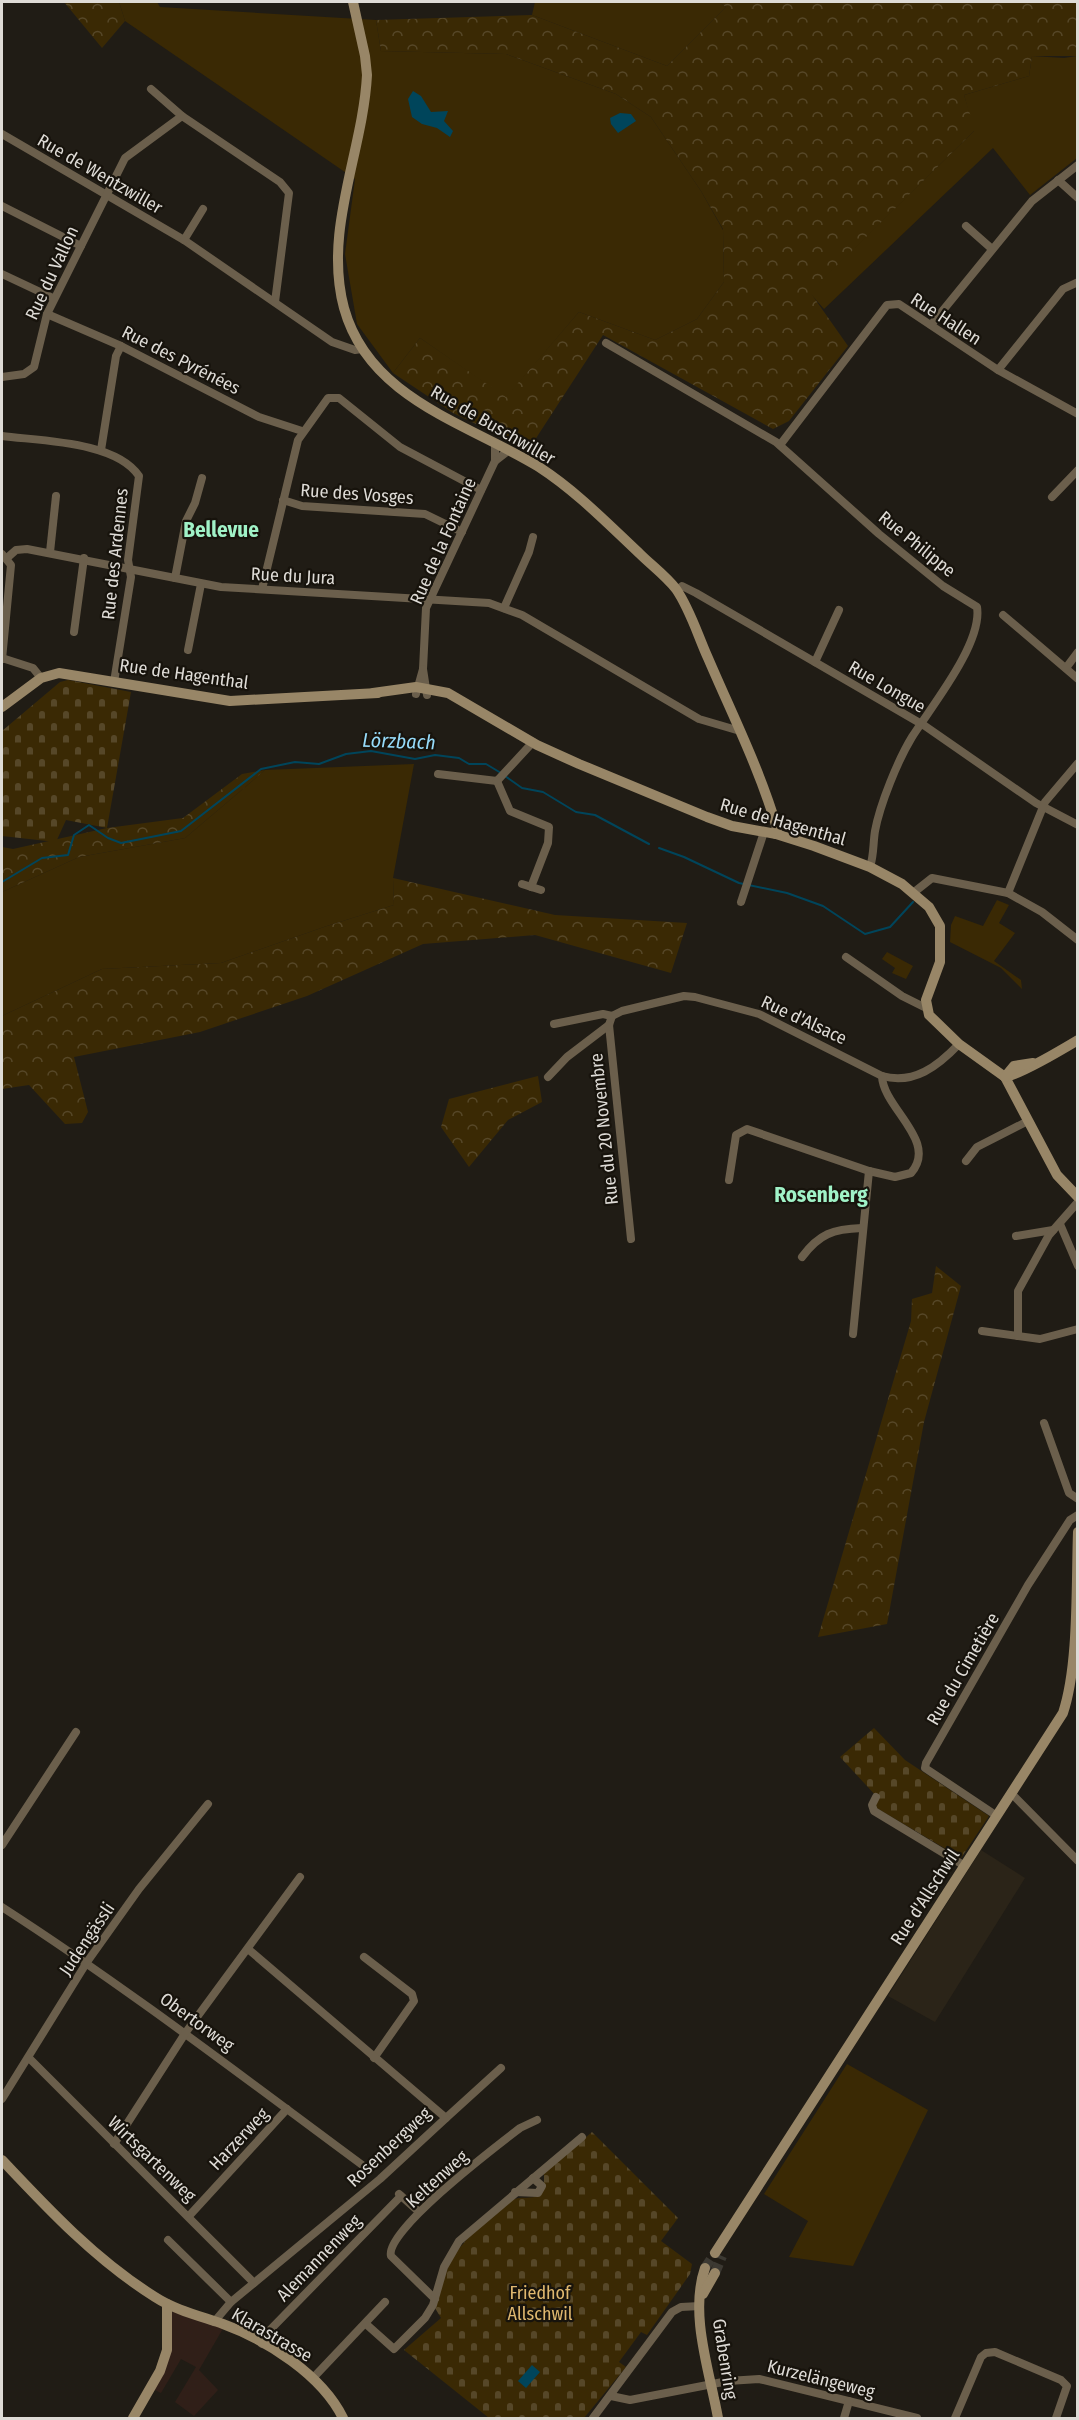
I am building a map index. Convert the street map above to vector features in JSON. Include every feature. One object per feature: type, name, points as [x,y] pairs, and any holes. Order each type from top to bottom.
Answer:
[{"type":"main road","name":"Rue de Buschwiller","points":[[352,2],[366,56],[366,91],[342,214],[340,245],[342,295],[361,349],[397,388],[423,405],[539,468],[586,503],[677,590],[762,783],[775,819],[776,834]]},
{"type":"main road","name":"Rue de Hagenthal","points":[[41,678],[59,673],[230,701],[422,691],[462,701],[533,742],[707,817],[732,826],[776,834],[870,867],[913,892],[934,914],[942,940],[940,962],[926,1008]]},
{"type":"main road","points":[[2,707],[41,678]]},
{"type":"main road","points":[[926,1008],[933,1021],[959,1044],[1005,1077],[1057,1175],[1077,1197]]},
{"type":"main road","points":[[1005,1077],[1018,1074],[1034,1062],[1077,1040]]},
{"type":"main road","name":"Rue d'Allschwil","points":[[719,2251],[1063,1713],[1075,1684],[1077,1532]]},
{"type":"main road","name":"Klarastrasse","points":[[2,2160],[75,2236],[116,2270],[167,2304],[262,2344],[314,2378],[343,2418]]},
{"type":"main road","name":"Grabenring","points":[[710,2271],[700,2285],[700,2306],[718,2418]]},
{"type":"main road","points":[[133,2418],[160,2371],[167,2350],[167,2304]]},
{"type":"street","points":[[151,89],[182,116],[280,182],[289,194],[275,302]]},
{"type":"street","name":"Rue du Vallon","points":[[2,377],[24,374],[34,367],[46,314],[104,195],[125,158],[182,116]]},
{"type":"street","name":"Rue de Wentzwiller","points":[[2,134],[184,240],[332,342],[355,350],[361,349]]},
{"type":"street","points":[[931,325],[1032,201],[1077,165]]},
{"type":"street","points":[[1058,180],[1077,198]]},
{"type":"street","points":[[2,206],[81,246]]},
{"type":"street","points":[[184,240],[203,209]]},
{"type":"street","points":[[966,226],[992,249]]},
{"type":"street","points":[[2,274],[53,298]]},
{"type":"street","points":[[998,370],[1063,289],[1077,282]]},
{"type":"street","name":"Rue Hallen","points":[[780,445],[887,305],[899,304],[998,370],[1077,414]]},
{"type":"street","name":"Rue des Pyrénées","points":[[46,314],[122,346],[259,417],[302,431]]},
{"type":"street","points":[[332,342],[342,342],[355,337]]},
{"type":"street","name":"Rue Philippe","points":[[606,343],[780,445],[879,534],[943,586],[976,608],[976,627],[956,670],[912,737],[882,808],[870,867]]},
{"type":"street","points":[[101,450],[116,356],[122,346]]},
{"type":"street","points":[[262,589],[302,431],[324,401],[333,397],[339,398],[400,447],[482,490]]},
{"type":"street","name":"Rue des Ardennes","points":[[2,436],[101,450],[135,469],[139,476],[129,568],[131,577],[114,682]]},
{"type":"street","name":"Rue de la Fontaine","points":[[422,691],[425,615],[495,461],[495,444]]},
{"type":"street","name":"Rue de la Fontaine","points":[[495,461],[508,451]]},
{"type":"street","points":[[1052,497],[1077,470]]},
{"type":"street","points":[[175,578],[186,522],[202,478]]},
{"type":"street","points":[[50,552],[56,496]]},
{"type":"street","name":"Rue des Vosges","points":[[283,500],[302,507],[425,514],[462,532]]},
{"type":"street","points":[[504,608],[529,552],[533,537]]},
{"type":"street","name":"Rue du Jura","points":[[4,556],[20,548],[84,558],[201,584],[489,603],[532,621],[699,719],[740,731]]},
{"type":"street","points":[[4,556],[11,565],[2,659],[33,668],[41,678]]},
{"type":"street","points":[[74,632],[84,558]]},
{"type":"street","points":[[188,650],[201,584]]},
{"type":"street","name":"Rue Longue","points":[[677,590],[682,586],[696,592],[922,725],[1043,807],[1077,825]]},
{"type":"street","points":[[815,662],[839,610]]},
{"type":"street","points":[[1003,615],[1077,679]]},
{"type":"street","points":[[1066,669],[1077,652]]},
{"type":"street","points":[[497,781],[533,742]]},
{"type":"street","points":[[1008,893],[1043,807],[1077,763]]},
{"type":"street","points":[[438,774],[497,781]]},
{"type":"street","points":[[497,781],[510,811],[549,827],[548,843],[531,887]]},
{"type":"street","points":[[741,902],[764,832]]},
{"type":"street","points":[[913,892],[932,878],[1008,893],[1042,912],[1077,940]]},
{"type":"street","points":[[522,884],[541,890]]},
{"type":"street","points":[[846,957],[902,996],[926,1008]]},
{"type":"street","name":"Rue d'Alsace","points":[[554,1024],[603,1014],[612,1016],[622,1011],[684,996],[695,997],[759,1014],[882,1076],[893,1079],[915,1076],[941,1062],[959,1044]]},
{"type":"street","name":"Rue du 20 Novembre","points":[[612,1016],[609,1025],[631,1239]]},
{"type":"street","points":[[548,1077],[567,1057],[609,1025]]},
{"type":"street","points":[[729,1180],[736,1135],[747,1129],[869,1171],[903,1177],[911,1173],[919,1161],[917,1143],[884,1087],[882,1076]]},
{"type":"street","points":[[966,1161],[977,1147],[1029,1121]]},
{"type":"street","points":[[853,1334],[869,1171]]},
{"type":"street","points":[[1018,1336],[1018,1291],[1057,1227],[1077,1202]]},
{"type":"street","points":[[1016,1236],[1057,1227]]},
{"type":"street","points":[[1057,1227],[1077,1266]]},
{"type":"street","points":[[802,1257],[816,1238],[848,1229],[862,1228]]},
{"type":"street","points":[[982,1331],[1040,1339],[1077,1329]]},
{"type":"street","points":[[1044,1423],[1069,1493],[1077,1499]]},
{"type":"street","name":"Rue du Cimetière","points":[[997,1815],[925,1768],[926,1763],[1028,1585],[1070,1520],[1077,1515]]},
{"type":"street","points":[[2,1845],[76,1732]]},
{"type":"street","points":[[1011,1792],[1077,1861]]},
{"type":"street","points":[[876,1797],[872,1805],[874,1811],[965,1866]]},
{"type":"street","name":"Judengässli","points":[[2,2098],[87,1962],[139,1889],[208,1804]]},
{"type":"street","points":[[114,2144],[186,2032],[300,1877]]},
{"type":"street","name":"Obertorweg","points":[[2,1907],[87,1962],[186,2032],[369,2170]]},
{"type":"street","name":"Rosenbergweg","points":[[214,2322],[231,2302],[380,2179],[446,2118],[248,1949]]},
{"type":"street","points":[[364,1957],[412,1994],[414,2001],[374,2058]]},
{"type":"street","name":"Wirtsgartenweg","points":[[28,2058],[254,2283]]},
{"type":"street","points":[[446,2118],[501,2068]]},
{"type":"street","name":"Harzerweg","points":[[189,2216],[287,2109]]},
{"type":"street","name":"Keltenweg","points":[[435,2299],[391,2256],[391,2246],[423,2208],[520,2127],[537,2120]]},
{"type":"street","points":[[366,2324],[394,2349],[425,2318],[435,2299],[444,2267],[459,2241],[582,2137]]},
{"type":"street","points":[[515,2192],[538,2193],[542,2186],[533,2178]]},
{"type":"street","name":"Alemannenweg","points":[[262,2344],[268,2332],[399,2194],[417,2210]]},
{"type":"street","points":[[168,2240],[231,2302]]},
{"type":"street","points":[[314,2378],[385,2302]]},
{"type":"street","points":[[593,2418],[676,2308],[700,2306]]},
{"type":"street","points":[[955,2418],[981,2357],[986,2353],[995,2352],[1061,2380],[1067,2386],[1056,2418]]},
{"type":"street","name":"Kurzelängeweg","points":[[611,2396],[630,2400],[759,2379],[917,2418]]},
{"type":"street","points":[[844,2418],[849,2401]]},
{"type":"shaded area","points":[[981,1850],[1025,1878],[935,2022],[888,1996]]},
{"type":"shaded area","points":[[167,2310],[225,2325],[199,2370],[218,2390],[194,2416],[175,2402],[196,2367],[181,2359],[161,2393],[151,2388],[160,2371]]},
{"type":"green space","points":[[64,2],[119,2],[125,21],[102,48]]},
{"type":"green space","points":[[119,2],[157,2],[160,7],[376,20],[381,51],[506,54],[616,94],[651,117],[701,191],[723,230],[724,282],[697,319],[655,340],[579,312],[506,398],[420,338],[393,373],[357,324],[345,254],[355,179],[125,21]]},
{"type":"green space","points":[[535,2],[719,2],[726,7],[667,66],[532,15]]},
{"type":"green space","points":[[719,2],[1077,2],[1077,56],[1032,56],[1029,76],[964,95],[975,130],[810,292],[848,346],[789,421],[773,429],[603,335],[529,449],[453,413],[393,373],[420,338],[506,397],[579,312],[655,340],[697,319],[724,282],[723,229],[701,191],[651,117],[616,94],[506,54],[381,51],[376,20],[532,15],[667,66],[726,7]]},
{"type":"green space","points":[[1032,56],[1064,58],[1077,56],[1077,158],[1030,195],[993,148],[824,309],[809,292],[974,131],[964,95],[1029,76]]},
{"type":"green space","points":[[68,680],[131,692],[107,828],[66,820],[56,842],[2,836],[2,731],[60,682]]},
{"type":"green space","points":[[414,764],[393,878],[394,905],[221,963],[102,969],[2,1016],[2,892],[79,857],[185,838],[265,770]]},
{"type":"green space","points":[[265,770],[185,838],[79,857],[2,892],[2,847],[13,849],[107,828],[183,818],[242,774]]},
{"type":"green space","points":[[393,878],[555,915],[687,923],[671,973],[535,935],[423,944],[307,996],[200,1032],[74,1057],[88,1112],[82,1123],[65,1124],[29,1085],[2,1089],[2,1016],[102,969],[221,963],[394,905]]},
{"type":"green space","points":[[997,900],[1009,905],[999,923],[1015,933],[994,961],[1021,980],[1022,989],[1001,968],[950,942],[951,925],[955,916],[983,926]]},
{"type":"green space","points":[[887,952],[913,966],[906,979],[892,973],[895,968],[882,959]]},
{"type":"green space","points":[[538,1076],[542,1102],[508,1120],[469,1167],[441,1127],[449,1099]]},
{"type":"green space","points":[[936,1266],[961,1286],[924,1422],[887,1624],[818,1637],[911,1321],[912,1299],[932,1293]]},
{"type":"green space","points":[[874,1728],[905,1760],[989,1816],[961,1858],[875,1807],[878,1798],[840,1757]]},
{"type":"green space","points":[[847,2064],[928,2110],[853,2266],[789,2257],[808,2221],[764,2194]]},
{"type":"green space","name":"Friedhof Allschwil","points":[[592,2132],[678,2218],[661,2241],[692,2264],[690,2274],[647,2335],[641,2332],[619,2362],[626,2367],[584,2418],[489,2418],[404,2350],[441,2318],[435,2308],[443,2279],[459,2248],[510,2201],[541,2195],[544,2187],[544,2173]]},
{"type":"water","points":[[413,91],[421,96],[431,112],[448,111],[444,121],[453,131],[450,137],[437,128],[422,124],[412,117],[408,99]]},
{"type":"water","points":[[620,113],[631,114],[636,121],[618,133],[611,124],[610,118]]},
{"type":"water","points":[[532,2365],[540,2372],[526,2388],[518,2381]]},
{"type":"waterway","name":"Lörzbach","points":[[2,882],[42,858],[68,855],[74,835],[89,825],[108,838],[121,843],[181,831],[261,769],[295,762],[319,764],[346,754],[371,751],[415,759],[435,755],[459,758],[469,764],[486,764],[501,773]]},
{"type":"waterway","name":"Lörzbach","points":[[505,776],[522,788],[543,792],[576,812],[595,815],[649,844]]},
{"type":"waterway","points":[[659,848],[739,883],[787,893],[823,906],[865,934],[890,927],[913,902]]},
{"type":"tunnel","points":[[705,2268],[715,2253]]},
{"type":"tunnel","points":[[715,2273],[722,2256]]},
{"type":"district","name":"Bellevue","points":[[221,530]]},
{"type":"district","name":"Rosenberg","points":[[821,1195]]}]
